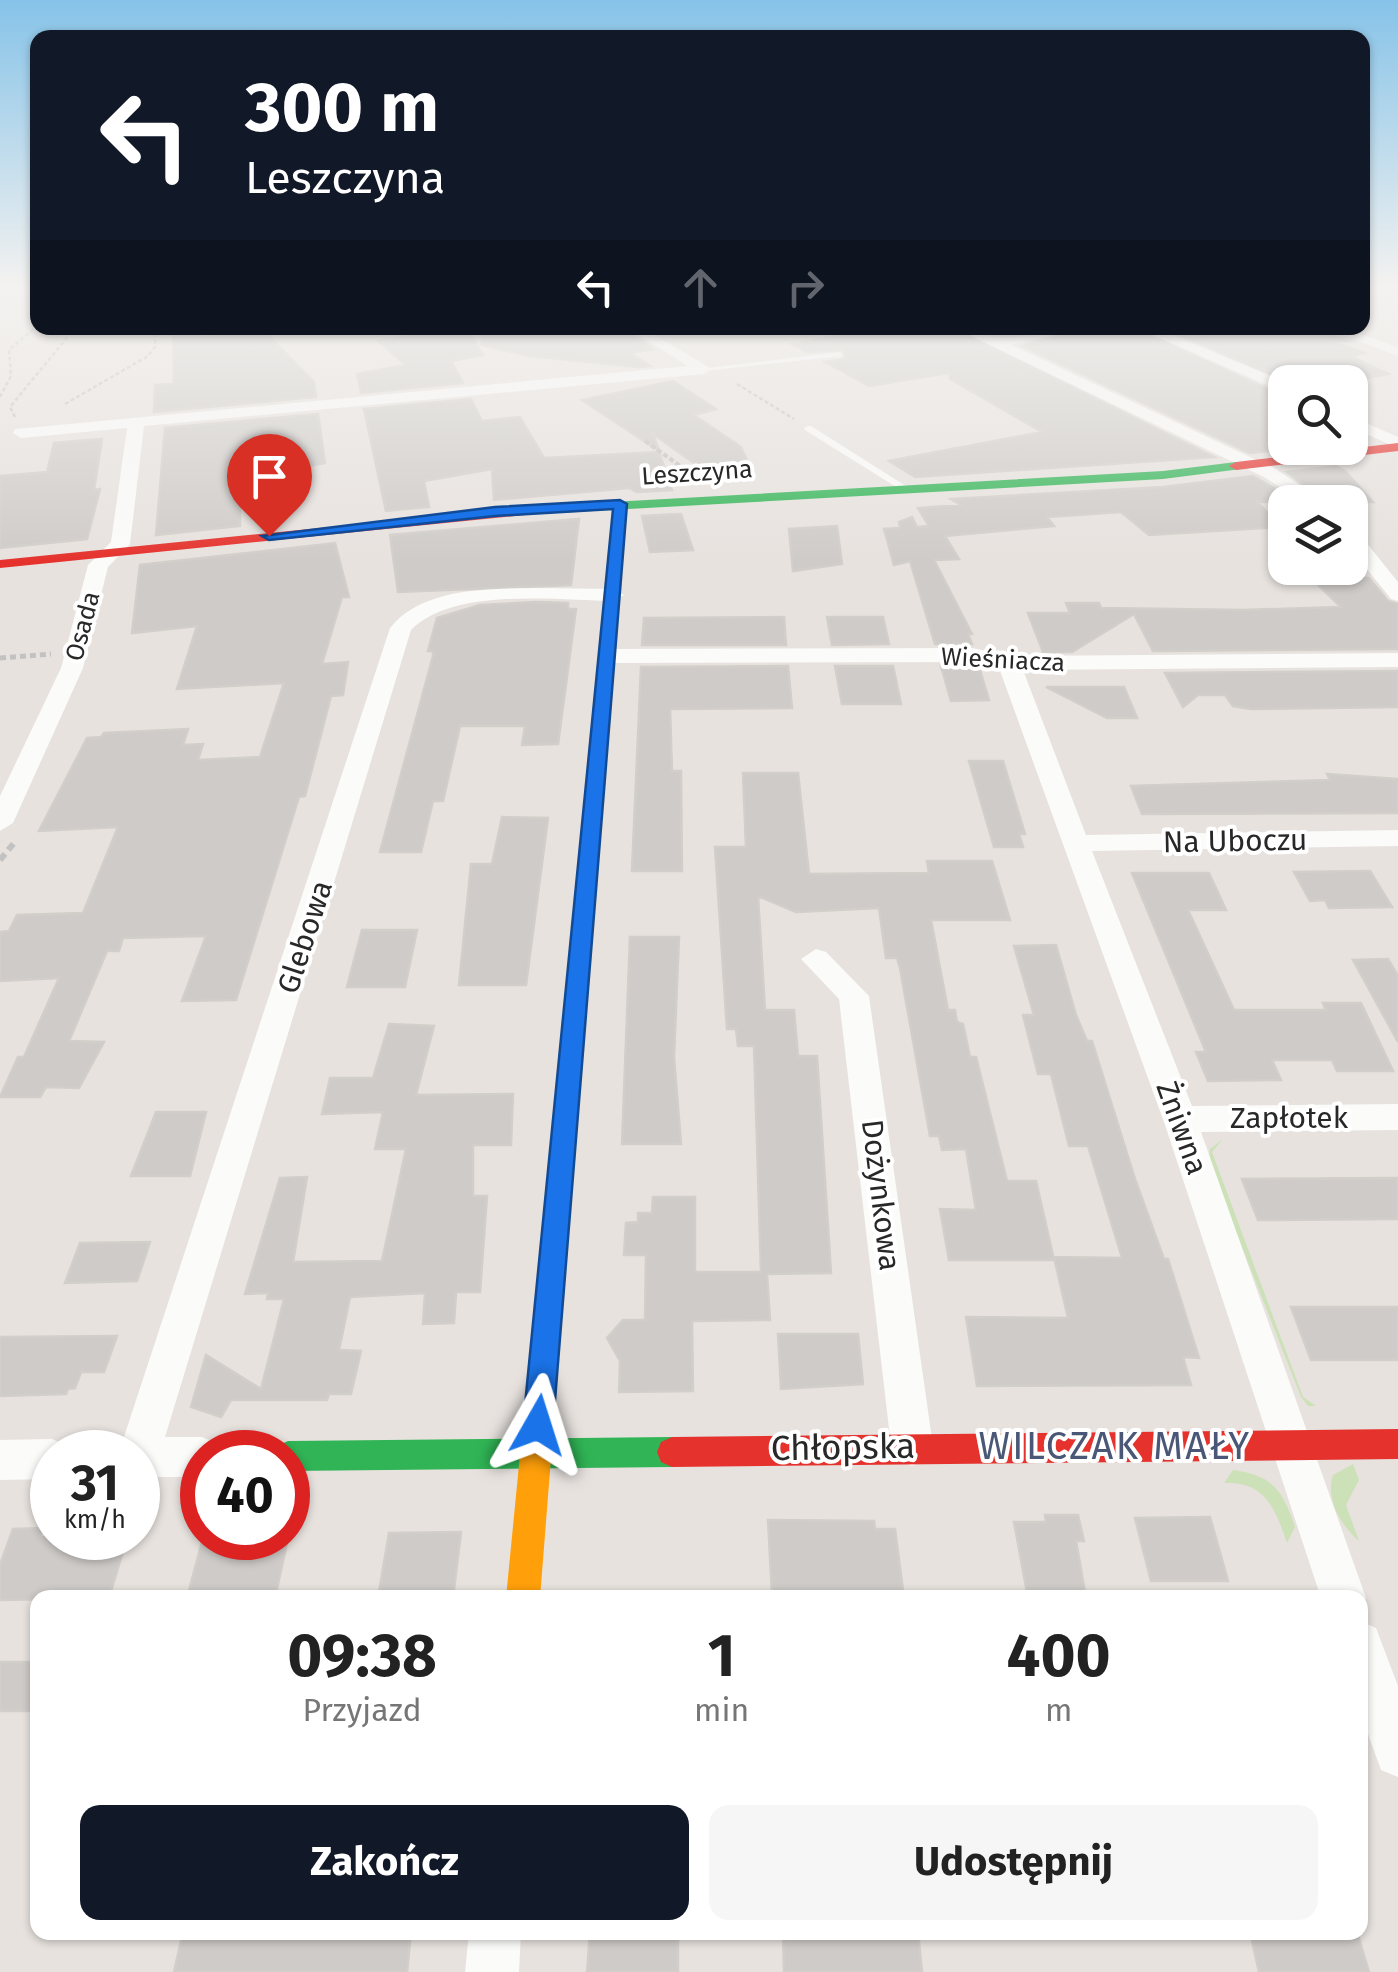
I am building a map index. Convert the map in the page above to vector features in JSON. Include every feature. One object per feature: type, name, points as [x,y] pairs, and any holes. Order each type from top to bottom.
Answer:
[{"type":"street","points":[[19,428],[136,425],[612,378]]},
{"type":"street","points":[[1068,378],[1286,485]]},
{"type":"street","name":"Osada","points":[[0,823],[58,705],[77,653],[97,568],[120,541],[136,425]]},
{"type":"street","points":[[1368,429],[1398,445]]},
{"type":"street","name":"Leszczyna","points":[[0,564],[495,512],[1255,467],[1398,445]]},
{"type":"street","points":[[524,1590],[620,504]]},
{"type":"street","points":[[1368,558],[1398,595]]},
{"type":"street","name":"Glebowa","points":[[147,1430],[406,619],[420,608],[443,602],[513,596],[614,595]]},
{"type":"street","name":"Wieśniacza","points":[[608,656],[972,655],[1010,663],[1398,660]]},
{"type":"street","name":"Żniwna","points":[[1010,663],[1072,843],[1180,1119],[1277,1391],[1290,1444],[1341,1590]]},
{"type":"street","name":"Na Uboczu","points":[[1072,843],[1398,838]]},
{"type":"street","name":"Dożynkowa","points":[[816,959],[854,996],[912,1446]]},
{"type":"street","name":"Zapłotek","points":[[1180,1119],[1398,1117]]},
{"type":"street","name":"Chłopska","points":[[310,1456],[912,1446],[1398,1444]]},
{"type":"street","points":[[0,1460],[30,1459]]},
{"type":"street","points":[[1368,1667],[1398,1753]]},
{"type":"street","points":[[492,1972],[494,1940]]},
{"type":"lane","points":[[808,428],[904,488]]},
{"type":"path","points":[[34,378],[10,407],[19,428],[110,378]]},
{"type":"path","points":[[727,378],[808,428]]},
{"type":"path","points":[[645,441],[722,498]]},
{"type":"path","points":[[0,658],[77,653]]},
{"type":"green space","points":[[1223,1139],[1212,1152],[1303,1397],[1316,1406],[1308,1406],[1301,1397],[1209,1163],[1210,1149]]},
{"type":"green space","points":[[1353,1464],[1359,1480],[1346,1505],[1359,1541],[1341,1520],[1331,1494],[1333,1475]]},
{"type":"green space","points":[[1233,1470],[1267,1480],[1280,1494],[1295,1527],[1287,1543],[1273,1508],[1259,1492],[1224,1483]]},
{"type":"building","points":[[174,378],[310,378],[316,397],[154,412],[155,385],[174,384]]},
{"type":"building","points":[[358,378],[460,378],[463,383],[361,393]]},
{"type":"building","points":[[854,378],[918,378],[869,386]]},
{"type":"building","points":[[1054,378],[1214,457],[915,477],[889,461],[1042,432],[950,379]]},
{"type":"building","points":[[1090,378],[1243,378],[1268,389],[1268,451],[1250,453]]},
{"type":"building","points":[[673,381],[716,409],[694,415],[741,447],[752,472],[718,480],[653,434],[659,451],[582,400]]},
{"type":"building","points":[[471,399],[482,421],[520,417],[544,458],[659,452],[672,490],[637,492],[629,488],[494,500],[492,469],[424,481],[429,507],[386,511],[364,409]]},
{"type":"building","points":[[318,414],[325,463],[253,477],[254,488],[240,489],[240,526],[156,535],[165,428]]},
{"type":"building","points":[[102,439],[94,490],[100,489],[87,539],[0,548],[0,476],[47,472],[54,443]]},
{"type":"building","points":[[1336,466],[1358,485],[1304,485],[1287,472]]},
{"type":"building","points":[[1253,476],[1268,485],[1268,502],[1257,502],[1268,513],[1268,528],[1149,535],[1121,512],[1047,517],[1054,526],[945,536],[959,559],[934,560],[972,634],[968,634],[972,644],[935,644],[910,561],[894,565],[884,529],[900,528],[899,522],[912,517],[917,527],[929,526],[918,508],[961,505],[951,499],[1163,487]]},
{"type":"building","points":[[681,514],[693,550],[650,552],[642,516]]},
{"type":"building","points":[[579,519],[571,585],[398,592],[390,535]]},
{"type":"building","points":[[837,526],[842,564],[793,571],[789,529]]},
{"type":"building","points":[[335,543],[349,597],[342,597],[322,664],[348,662],[343,695],[331,696],[305,796],[299,797],[236,1000],[182,1001],[206,936],[123,938],[119,951],[107,951],[69,1041],[104,1042],[79,1088],[46,1087],[40,1097],[0,1097],[18,1057],[24,1057],[59,978],[0,981],[0,932],[9,931],[17,915],[83,913],[118,827],[39,831],[87,738],[104,733],[188,729],[183,745],[203,744],[198,760],[260,757],[284,683],[177,689],[197,626],[132,633],[140,565]]},
{"type":"building","points":[[1368,578],[1388,601],[1398,604],[1398,649],[1153,651],[1134,614],[1072,652],[1043,652],[1028,613],[1070,613],[1066,603],[1099,603],[1101,608],[1341,607],[1318,585],[1368,585]]},
{"type":"building","points":[[568,603],[568,609],[576,609],[558,744],[522,745],[525,726],[460,726],[443,801],[433,801],[421,852],[380,852],[433,656],[433,651],[428,651],[437,618],[480,605]]},
{"type":"building","points":[[784,617],[786,645],[642,645],[644,618]]},
{"type":"building","points":[[827,617],[883,617],[889,644],[832,645]]},
{"type":"building","points":[[788,666],[792,708],[670,709],[672,771],[681,771],[682,871],[632,871],[641,667]]},
{"type":"building","points":[[835,666],[893,666],[901,704],[842,704]]},
{"type":"building","points":[[941,666],[979,667],[989,700],[951,701]]},
{"type":"building","points":[[1398,671],[1398,707],[1251,709],[1233,706],[1225,695],[1198,695],[1183,707],[1165,673]]},
{"type":"building","points":[[1046,687],[1124,687],[1137,718],[1107,718]]},
{"type":"building","points":[[969,761],[1003,761],[1025,834],[1019,834],[1023,847],[994,847]]},
{"type":"building","points":[[743,773],[798,773],[809,874],[929,873],[927,861],[992,861],[1010,920],[931,920],[948,1010],[955,1010],[957,1022],[963,1024],[970,1057],[976,1057],[1007,1181],[1036,1181],[1054,1260],[949,1260],[940,1209],[976,1210],[966,1149],[942,1150],[939,1136],[930,1136],[900,968],[897,958],[886,958],[879,908],[796,912],[758,896],[765,1010],[794,1010],[798,1056],[817,1056],[831,1273],[767,1274],[770,1320],[692,1321],[693,1391],[619,1392],[620,1361],[607,1338],[623,1320],[645,1320],[646,1255],[624,1255],[626,1223],[638,1222],[638,1213],[652,1213],[653,1197],[695,1197],[695,1272],[761,1272],[754,1046],[738,1046],[736,1029],[727,1029],[715,847],[746,847]]},
{"type":"building","points":[[1327,774],[1398,779],[1398,813],[1142,814],[1131,786],[1330,780]]},
{"type":"building","points":[[502,817],[548,818],[526,985],[459,985],[471,864],[492,864]]},
{"type":"building","points":[[1370,871],[1392,907],[1329,908],[1325,900],[1310,901],[1294,872]]},
{"type":"building","points":[[1132,873],[1209,873],[1226,910],[1188,910],[1234,1010],[1326,1010],[1323,1003],[1361,1003],[1393,1071],[1337,1071],[1332,1060],[1272,1060],[1281,1080],[1208,1081],[1196,1052],[1206,1052]]},
{"type":"building","points":[[362,930],[417,930],[405,987],[347,987]]},
{"type":"building","points":[[630,937],[679,937],[674,1057],[681,1144],[622,1144]]},
{"type":"building","points":[[1056,945],[1076,1015],[1087,1041],[1092,1041],[1135,1179],[1164,1259],[1168,1259],[1199,1358],[1183,1357],[1191,1385],[977,1386],[966,1317],[1068,1318],[1054,1257],[1122,1258],[1088,1146],[1069,1146],[1051,1074],[1038,1074],[1023,1015],[1034,1015],[1014,946]]},
{"type":"building","points":[[1388,959],[1398,976],[1398,1042],[1353,960]]},
{"type":"building","points":[[389,1024],[434,1026],[416,1095],[513,1094],[511,1145],[473,1145],[473,1196],[487,1196],[480,1292],[456,1292],[454,1323],[423,1324],[425,1293],[350,1297],[339,1350],[361,1351],[351,1394],[329,1394],[327,1400],[231,1400],[221,1417],[191,1407],[206,1355],[261,1389],[284,1299],[267,1299],[268,1293],[245,1294],[280,1178],[307,1177],[293,1262],[382,1261],[406,1149],[375,1149],[383,1112],[322,1114],[330,1078],[373,1078]]},
{"type":"building","points":[[156,1112],[206,1112],[190,1176],[131,1176]]},
{"type":"building","points":[[1398,1178],[1398,1219],[1258,1220],[1242,1179]]},
{"type":"building","points":[[150,1242],[137,1281],[65,1283],[80,1243]]},
{"type":"building","points":[[1291,1307],[1398,1307],[1398,1360],[1311,1360]]},
{"type":"building","points":[[778,1334],[858,1334],[863,1384],[781,1389]]},
{"type":"building","points":[[117,1336],[104,1372],[81,1372],[75,1388],[68,1389],[66,1394],[0,1396],[0,1337]]},
{"type":"building","points":[[1045,1515],[1078,1515],[1084,1541],[1076,1541],[1085,1590],[1027,1590],[1014,1522],[1046,1522]]},
{"type":"building","points":[[1210,1517],[1228,1581],[1151,1581],[1135,1518]]},
{"type":"building","points":[[768,1520],[874,1521],[875,1529],[895,1529],[903,1590],[772,1590]]},
{"type":"building","points":[[30,1528],[30,1560],[120,1560],[111,1590],[30,1590],[30,1599],[0,1600],[0,1565],[13,1529]]},
{"type":"building","points":[[461,1532],[454,1590],[379,1590],[389,1533]]},
{"type":"building","points":[[197,1560],[283,1560],[277,1590],[189,1590]]},
{"type":"building","points":[[0,1662],[30,1662],[30,1711],[0,1711]]},
{"type":"building","points":[[181,1940],[410,1940],[407,1972],[174,1972]]},
{"type":"building","points":[[589,1940],[678,1940],[678,1972],[587,1972]]},
{"type":"building","points":[[783,1940],[919,1940],[922,1972],[784,1972]]},
{"type":"building","points":[[1252,1940],[1359,1940],[1369,1972],[1259,1972]]},
{"type":"traffic: fast","points":[[539,510],[1163,475],[1236,466]]},
{"type":"traffic: fast","points":[[310,1456],[672,1452]]},
{"type":"traffic: slow","points":[[524,1590],[598,748]]},
{"type":"traffic: jam","points":[[1236,466],[1398,447]]},
{"type":"traffic: jam","points":[[598,748],[620,504]]},
{"type":"traffic: jam","points":[[0,564],[539,510]]},
{"type":"traffic: jam","points":[[672,1452],[1398,1444]]},
{"type":"district","name":"WILCZAK MAŁY","points":[[1115,1446]]},
{"type":"route","points":[[269,536],[495,512],[620,504],[538,1425]]}]
